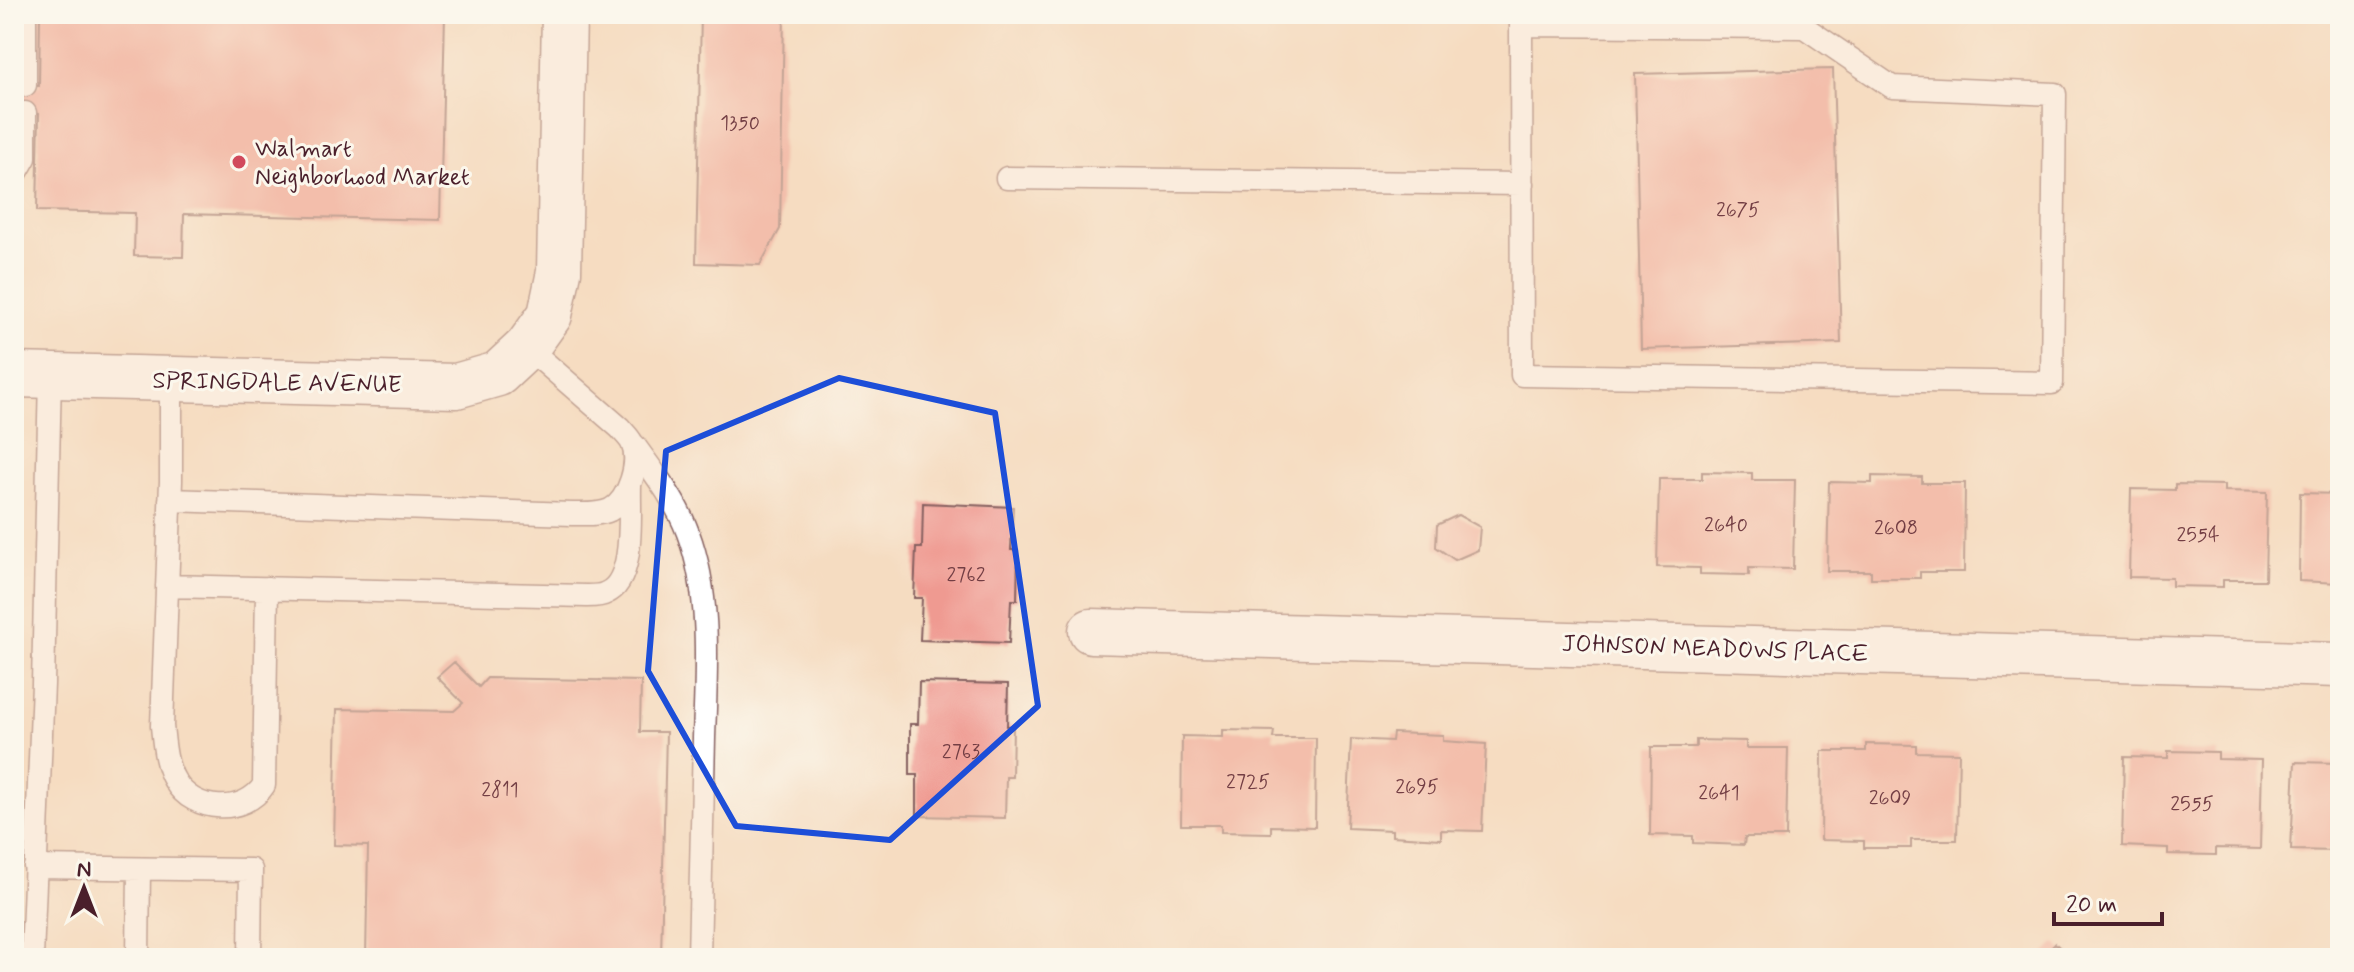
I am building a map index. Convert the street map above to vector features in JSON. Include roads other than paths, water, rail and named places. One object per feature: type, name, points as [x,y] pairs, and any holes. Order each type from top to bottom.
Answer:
[{"type":"street","name":"SPRINGDALE AVENUE","points":[[32,375],[456,386],[498,374],[527,347],[550,315],[559,272],[564,14]]},
{"type":"street","name":"JOHNSON MEADOWS PLACE","points":[[1091,631],[2340,665]]},
{"type":"lane","points":[[25,14],[25,85]]},
{"type":"lane","points":[[1521,19],[1804,27],[1892,87],[2055,94],[2052,383],[1522,375],[1521,19]]},
{"type":"lane","points":[[14,177],[25,158],[25,113]]},
{"type":"lane","points":[[1007,178],[1522,184]]},
{"type":"lane","points":[[527,347],[620,428],[667,489],[689,534],[702,585],[705,693],[699,958]]},
{"type":"lane","points":[[32,375],[35,867],[32,958]]},
{"type":"lane","points":[[171,379],[162,726],[166,758],[175,781],[189,799],[236,806],[256,798],[264,785],[267,588]]},
{"type":"lane","points":[[167,586],[587,596],[606,593],[618,584],[627,564],[630,483],[635,467],[632,443]]},
{"type":"lane","points":[[170,500],[602,513],[613,509],[630,483]]},
{"type":"lane","points":[[35,867],[251,870],[250,958]]},
{"type":"lane","points":[[138,958],[139,869]]},
{"type":"place","name":"Walmart Neighborhood Market","points":[[239,162]]}]
